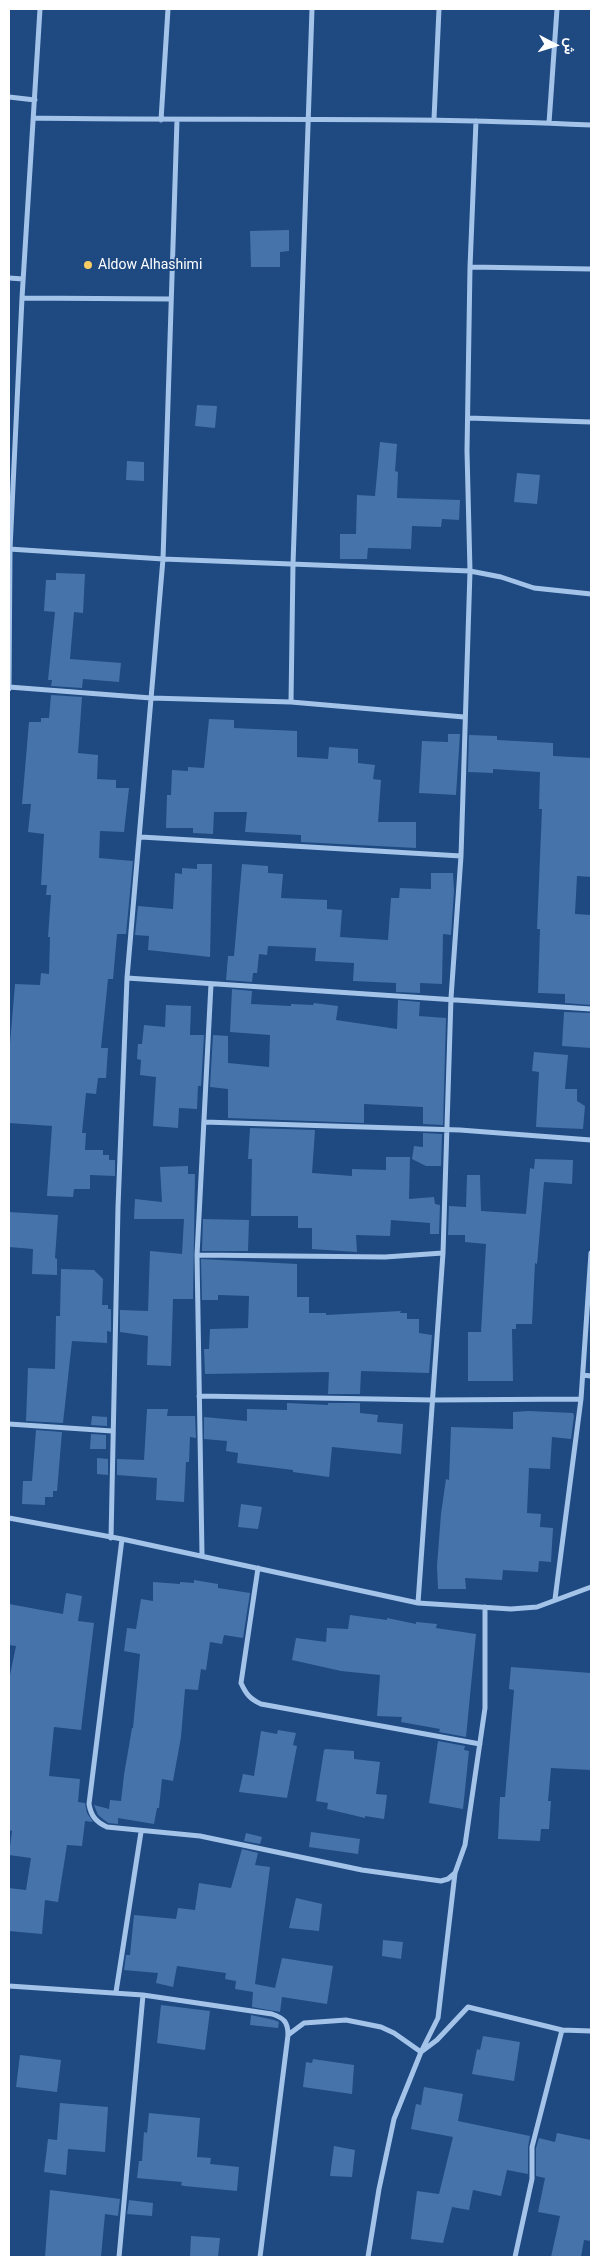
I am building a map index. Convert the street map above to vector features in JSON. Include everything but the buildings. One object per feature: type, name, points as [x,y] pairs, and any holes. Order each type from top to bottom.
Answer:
[{"type":"street","points":[[40,9],[22,279],[10,549],[9,687],[151,698],[291,702],[464,716]]},
{"type":"street","points":[[161,120],[168,9]]},
{"type":"street","points":[[291,702],[293,564],[312,9]]},
{"type":"street","points":[[434,119],[439,9]]},
{"type":"street","points":[[549,123],[557,9]]},
{"type":"street","points":[[9,97],[35,100]]},
{"type":"street","points":[[34,118],[161,120],[434,119],[591,125]]},
{"type":"street","points":[[111,1538],[112,1431],[127,978],[141,837],[163,558],[177,120]]},
{"type":"street","points":[[418,1603],[443,1253],[451,998],[460,856],[470,571],[467,477],[470,267],[476,121]]},
{"type":"street","points":[[470,267],[591,270]]},
{"type":"street","points":[[9,278],[22,279]]},
{"type":"street","points":[[22,298],[171,299]]},
{"type":"street","points":[[468,418],[591,422]]},
{"type":"street","points":[[10,549],[163,558],[470,571],[500,577],[534,588],[591,594]]},
{"type":"street","points":[[141,837],[460,856]]},
{"type":"street","points":[[127,978],[451,998],[591,1009]]},
{"type":"street","points":[[202,1555],[197,1255],[212,984]]},
{"type":"street","points":[[204,1122],[448,1130],[591,1140]]},
{"type":"street","points":[[197,1255],[385,1257],[443,1253]]},
{"type":"street","points":[[555,1599],[581,1399],[591,1253]]},
{"type":"street","points":[[583,1375],[591,1376]]},
{"type":"street","points":[[199,1396],[434,1400],[581,1399]]},
{"type":"street","points":[[9,1424],[112,1431]]},
{"type":"street","points":[[9,1518],[111,1538],[122,1538],[418,1603],[511,1609],[537,1607],[555,1599],[591,1588]]},
{"type":"street","points":[[122,1538],[89,1804],[91,1814],[98,1823],[107,1828],[200,1836],[362,1870],[433,1880],[448,1879],[455,1873]]},
{"type":"street","points":[[258,1568],[241,1683],[245,1693],[252,1699],[261,1704],[480,1744]]},
{"type":"street","points":[[368,2257],[379,2189],[394,2119],[421,2052],[438,2018],[455,1873],[465,1845],[485,1708],[485,1607]]},
{"type":"street","points":[[116,1992],[141,1832]]},
{"type":"street","points":[[9,1986],[143,1995],[272,2014],[285,2020],[288,2026],[288,2035],[260,2257]]},
{"type":"street","points":[[119,2257],[143,1995]]},
{"type":"street","points":[[421,2052],[437,2040],[468,2007],[562,2030],[591,2031]]},
{"type":"street","points":[[288,2035],[304,2023],[346,2020],[381,2027],[394,2033],[421,2052]]},
{"type":"street","points":[[515,2257],[532,2179],[532,2147],[562,2030]]},
{"type":"place","name":"Aldow Alhashimi","points":[[88,265]]}]
